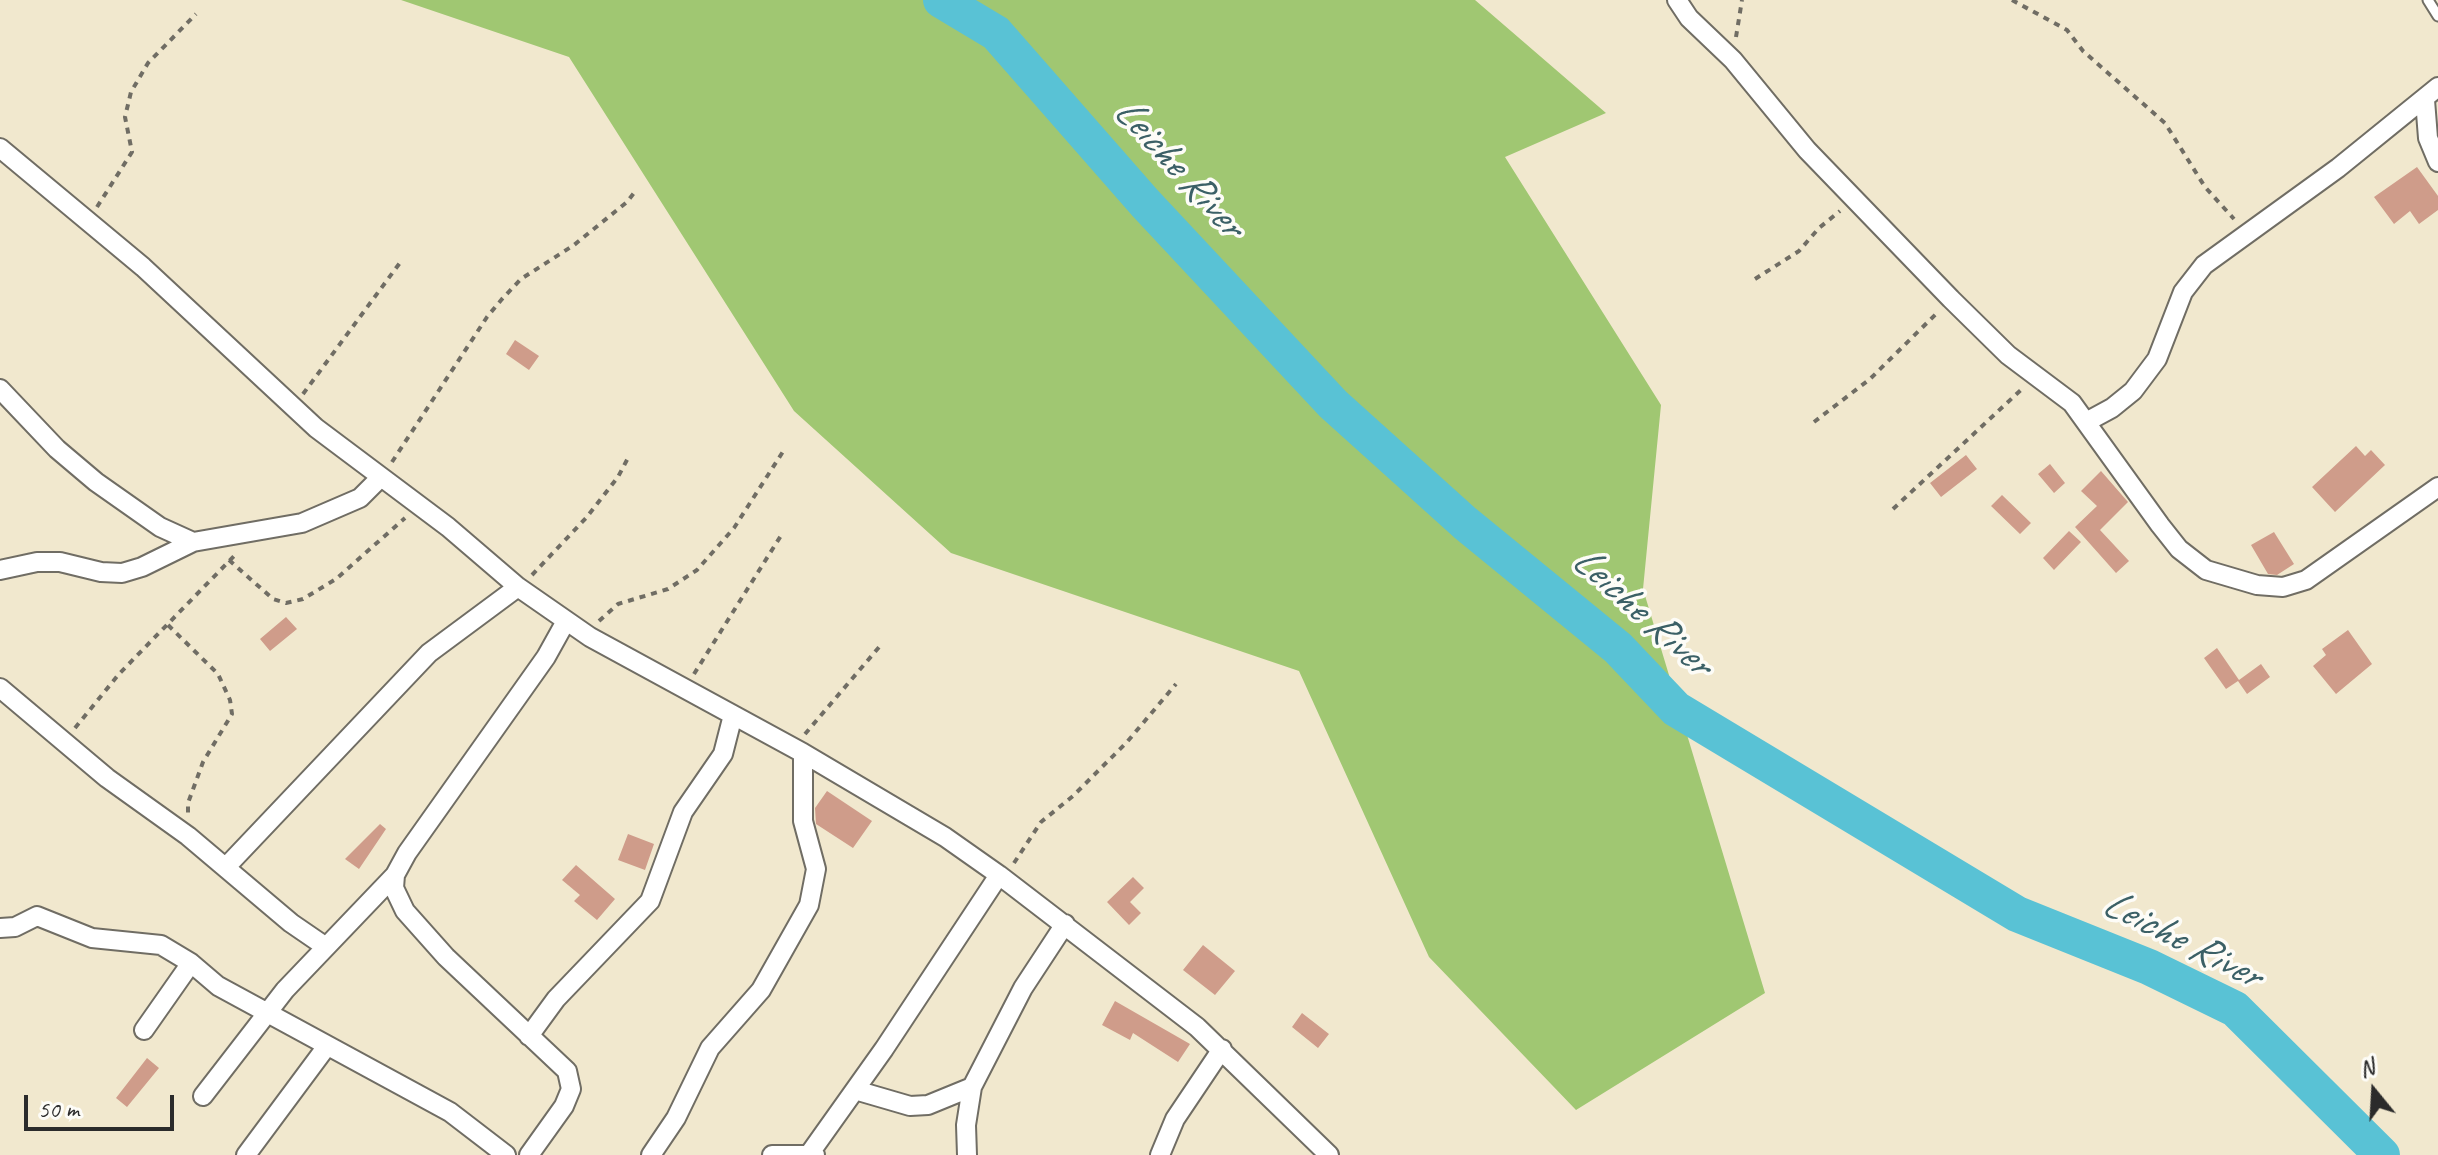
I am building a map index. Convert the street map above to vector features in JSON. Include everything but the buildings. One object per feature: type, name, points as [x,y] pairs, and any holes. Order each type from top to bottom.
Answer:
[{"type":"street","points":[[1677,0],[1689,18],[1733,60],[1773,112],[1951,299],[2035,377],[2072,403],[2179,549],[2206,570],[2257,585],[2283,587],[2306,580],[2438,487]]},
{"type":"street","points":[[2088,421],[2112,408],[2133,391],[2157,359],[2183,292],[2204,265],[2310,189],[2432,93]]},
{"type":"street","points":[[2432,93],[2428,138],[2438,162]]},
{"type":"street","points":[[3,157],[143,267],[316,428],[419,506],[518,587],[590,637],[800,752],[945,837],[1003,877],[1222,1049],[1329,1155]]},
{"type":"street","points":[[0,389],[57,449],[96,482],[160,527],[193,542]]},
{"type":"street","points":[[0,570],[37,562],[60,562],[101,572],[122,573],[142,567],[193,542],[302,523],[360,498],[381,477]]},
{"type":"street","points":[[226,867],[429,653],[518,587]]},
{"type":"street","points":[[203,1096],[266,1012],[395,875],[407,853],[546,657],[566,621]]},
{"type":"street","points":[[0,688],[63,741],[188,836],[291,923],[326,947]]},
{"type":"street","points":[[529,1036],[556,999],[650,901],[683,812],[723,754],[733,715]]},
{"type":"street","points":[[651,1155],[676,1118],[710,1048],[761,990],[809,905],[816,869],[803,821],[800,752]]},
{"type":"street","points":[[395,875],[396,896],[405,911],[446,957],[567,1071],[571,1089],[564,1106],[529,1155]]},
{"type":"street","points":[[772,1155],[812,1154],[1003,877]]},
{"type":"street","points":[[0,928],[15,927],[37,916],[92,938],[161,945],[191,963],[218,986],[450,1112],[506,1155]]},
{"type":"street","points":[[967,1155],[966,1125],[972,1087],[1023,988],[1065,924]]},
{"type":"street","points":[[144,1030],[191,963]]},
{"type":"street","points":[[246,1155],[327,1046]]},
{"type":"street","points":[[1160,1155],[1175,1119],[1222,1049]]},
{"type":"street","points":[[855,1090],[910,1106],[946,1100],[972,1087]]},
{"type":"lane","points":[[2428,0],[2438,16]]},
{"type":"path","points":[[1733,60],[1742,0]]},
{"type":"path","points":[[2012,0],[2067,30],[2083,51],[2165,123],[2205,187],[2246,233]]},
{"type":"path","points":[[86,222],[132,152],[125,117],[131,92],[148,63],[196,14]]},
{"type":"path","points":[[381,477],[502,299],[521,279],[601,223],[637,189]]},
{"type":"path","points":[[1755,279],[1799,251],[1819,228],[1856,201]]},
{"type":"path","points":[[294,405],[338,351],[402,260]]},
{"type":"path","points":[[1814,422],[1870,379],[1951,299]]},
{"type":"path","points":[[1893,509],[2035,377]]},
{"type":"path","points":[[590,637],[598,623],[618,604],[668,589],[697,570],[734,528],[784,450]]},
{"type":"path","points":[[518,587],[546,563],[586,518],[618,477],[629,456]]},
{"type":"path","points":[[229,560],[273,599],[286,603],[295,601],[336,579],[419,506]]},
{"type":"path","points":[[63,741],[119,674],[229,560],[263,530]]},
{"type":"path","points":[[684,689],[782,534]]},
{"type":"path","points":[[168,624],[218,674],[230,700],[232,714],[194,785],[188,803],[188,836]]},
{"type":"path","points":[[800,752],[820,715],[856,678],[880,646]]},
{"type":"path","points":[[1003,877],[1041,822],[1073,796],[1127,742],[1176,684]]},
{"type":"green space","points":[[401,0],[1475,0],[1606,113],[1505,157],[1661,405],[1643,589],[1765,993],[1576,1110],[1429,957],[1299,671],[951,553],[794,411],[569,57]]},
{"type":"waterway","name":"Leiche River","points":[[941,0],[996,33],[1145,203],[1333,404],[1465,523],[1618,648],[1676,709],[2017,914],[2149,967],[2235,1009],[2382,1155]]}]
